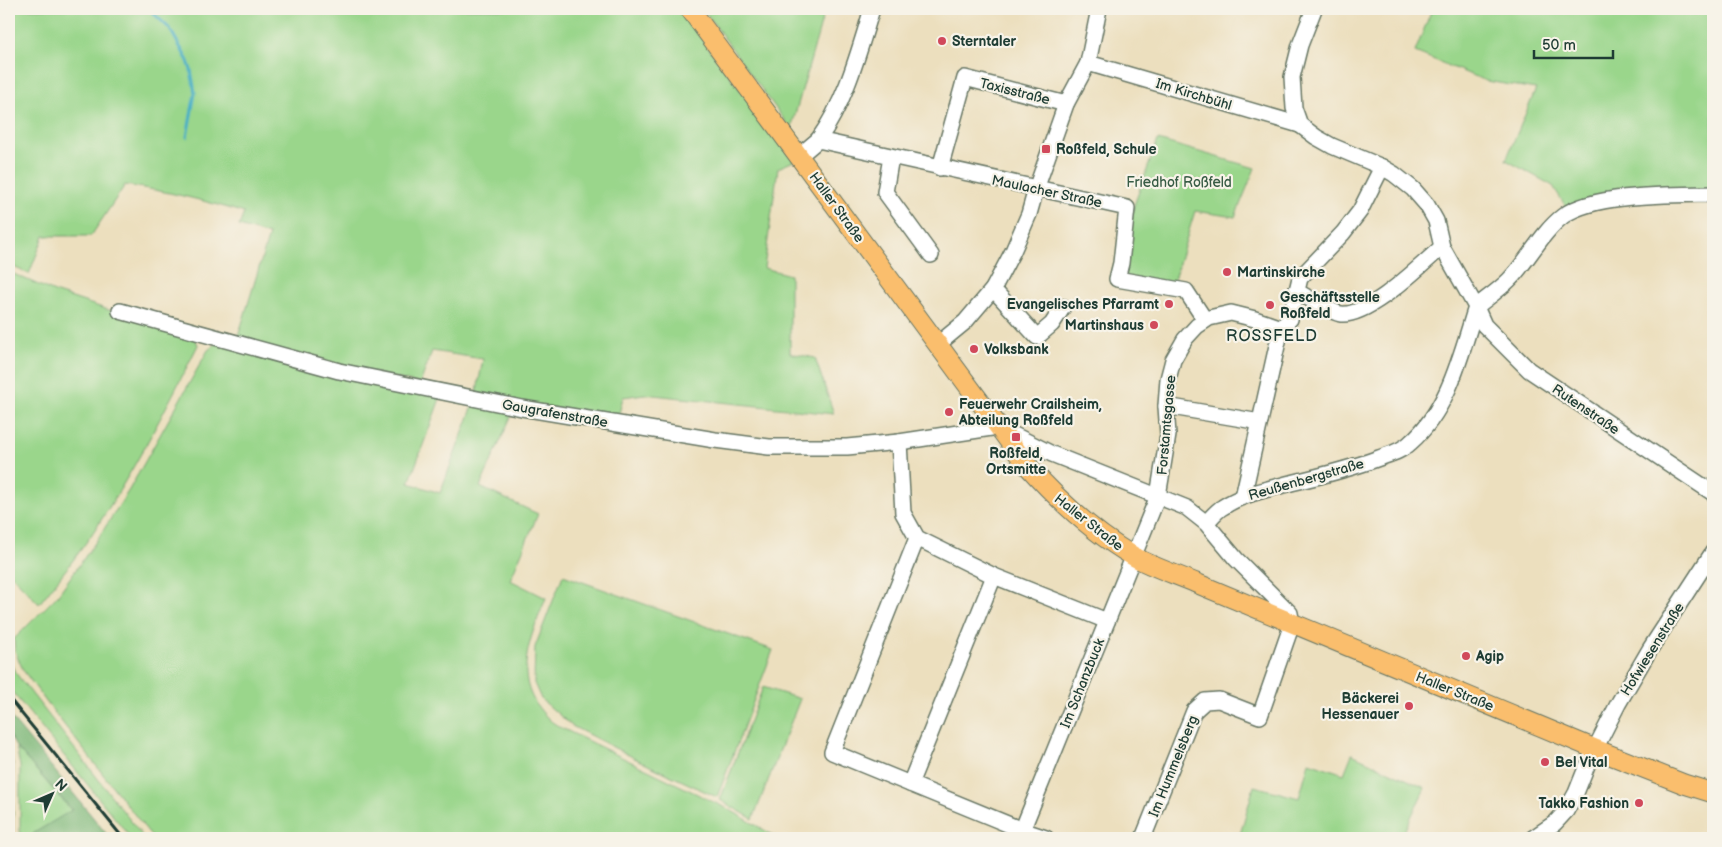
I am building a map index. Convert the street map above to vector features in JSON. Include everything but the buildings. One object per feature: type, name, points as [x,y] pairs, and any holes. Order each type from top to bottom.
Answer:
[{"type":"main road","name":"Haller Straße","points":[[690,9],[998,427],[1053,494],[1097,532],[1134,556],[1591,756],[1713,793]]},
{"type":"main road","name":"Haller Straße","points":[[1684,784],[1713,799]]},
{"type":"street","points":[[799,156],[818,140],[829,125],[841,100],[872,9]]},
{"type":"street","points":[[937,344],[965,322],[993,288],[1013,251],[1029,214],[1066,104],[1088,63],[1099,9]]},
{"type":"street","points":[[1314,9],[1300,46],[1292,77],[1294,108],[1300,125],[1332,146],[1382,167],[1413,189],[1427,205],[1436,222],[1442,247],[1476,307],[1509,280],[1553,226],[1564,216],[1579,208],[1644,196],[1713,194]]},
{"type":"street","name":"Im Kirchbühl","points":[[1088,63],[1300,125]]},
{"type":"street","name":"Taxisstraße","points":[[940,168],[966,78],[1066,104]]},
{"type":"street","name":"Maulacher Straße","points":[[818,140],[1127,208],[1121,263],[1117,279],[1186,291],[1205,320]]},
{"type":"street","points":[[891,156],[885,192],[931,255]]},
{"type":"street","points":[[1243,497],[1282,328],[1290,319],[1300,278],[1343,233],[1360,211],[1382,167]]},
{"type":"street","points":[[1296,291],[1340,314],[1353,313],[1376,302],[1442,247]]},
{"type":"street","points":[[993,288],[1038,337],[1052,324],[1063,307]]},
{"type":"street","name":"Rutenstraße","points":[[1476,307],[1484,325],[1528,370],[1713,492]]},
{"type":"street","name":"Reußenbergstraße","points":[[1206,523],[1222,507],[1243,497],[1284,485],[1345,471],[1396,452],[1409,444],[1425,427],[1440,405],[1457,366],[1476,307]]},
{"type":"street","name":"Gaugrafenstraße","points":[[120,311],[339,371],[522,408],[715,440],[769,447],[848,447],[898,442],[998,427]]},
{"type":"street","name":"Forstamtsgasse","points":[[1107,621],[1158,496],[1168,435],[1166,406],[1168,379],[1173,360],[1186,339],[1205,320],[1230,313],[1282,328]]},
{"type":"street","points":[[1166,406],[1260,422]]},
{"type":"street","points":[[998,427],[1052,454],[1186,508],[1206,523],[1236,560],[1290,613],[1292,624]]},
{"type":"street","points":[[898,442],[903,513],[916,538],[832,752],[910,784],[1020,834],[1046,838]]},
{"type":"street","points":[[1035,474],[1052,454]]},
{"type":"street","name":"Im Schanzbuck","points":[[916,538],[994,576],[1107,621],[1020,834]]},
{"type":"street","name":"Hofwiesenstraße","points":[[1534,838],[1561,818],[1576,793],[1591,756],[1650,650],[1713,552]]},
{"type":"street","points":[[910,784],[994,576]]},
{"type":"street","name":"Im Hummelsberg","points":[[1143,838],[1194,711],[1205,701],[1219,700],[1260,716],[1292,624]]},
{"type":"green space","points":[[9,9],[679,9],[794,161],[778,168],[764,268],[790,275],[790,353],[815,358],[834,414],[644,394],[623,397],[618,418],[476,396],[483,359],[432,351],[420,384],[237,340],[269,235],[239,226],[244,213],[155,190],[125,185],[91,236],[44,236],[29,274],[9,265]]},
{"type":"green space","points":[[703,9],[825,9],[791,129]]},
{"type":"green space","points":[[1432,9],[1713,9],[1713,189],[1568,210],[1553,186],[1506,160],[1536,89],[1486,81],[1415,52]]},
{"type":"green space","name":"Friedhof Roßfeld","points":[[1158,140],[1255,168],[1235,217],[1195,211],[1172,286],[1121,277],[1134,205]]},
{"type":"green space","points":[[9,272],[57,293],[176,332],[194,335],[198,345],[120,491],[84,546],[39,604],[9,572]]},
{"type":"green space","points":[[217,343],[441,396],[409,483],[440,493],[474,403],[513,412],[480,487],[538,514],[510,580],[546,598],[533,631],[526,663],[526,678],[530,693],[539,708],[552,722],[561,727],[730,810],[778,838],[153,838],[23,670],[15,651],[14,639],[57,596],[97,540],[129,490],[208,350]]},
{"type":"green space","points":[[563,575],[773,650],[717,797],[650,766],[572,726],[541,699],[534,683],[535,647]]},
{"type":"green space","points":[[9,660],[15,672],[144,838],[131,838],[9,688]]},
{"type":"green space","points":[[763,687],[800,699],[753,819],[720,800]]},
{"type":"green space","points":[[9,715],[110,838],[29,838],[72,810],[16,747],[9,734]]},
{"type":"green space","points":[[16,747],[72,811],[34,833],[29,838],[20,838],[20,766]]},
{"type":"green space","points":[[9,750],[13,765],[13,838],[9,838]]},
{"type":"green space","points":[[1352,754],[1425,788],[1401,838],[1360,838],[1356,836],[1355,838],[1239,838],[1254,786],[1299,798],[1309,762],[1344,774]]},
{"type":"waterway","points":[[149,9],[170,29],[191,70],[195,93],[187,137]]},
{"type":"railway","points":[[9,698],[123,838]]},
{"type":"place","name":"Sterntaler","points":[[942,41]]},
{"type":"place","name":"Roßfeld, Schule","points":[[1046,149]]},
{"type":"place","name":"Martinskirche","points":[[1227,272]]},
{"type":"place","name":"Evangelisches Pfarramt","points":[[1169,304]]},
{"type":"place","name":"Geschäftsstelle Roßfeld","points":[[1270,305]]},
{"type":"place","name":"Martinshaus","points":[[1154,325]]},
{"type":"place","name":"Volksbank","points":[[974,349]]},
{"type":"place","name":"Feuerwehr Crailsheim, Abteilung Roßfeld","points":[[949,412]]},
{"type":"place","name":"Roßfeld, Ortsmitte","points":[[1016,437]]},
{"type":"place","name":"Agip","points":[[1466,656]]},
{"type":"place","name":"Bäckerei Hessenauer","points":[[1409,706]]},
{"type":"place","name":"Bel Vital","points":[[1545,762]]},
{"type":"place","name":"Takko Fashion","points":[[1639,803]]},
{"type":"district","name":"ROSSFELD","points":[[1272,335]]}]
